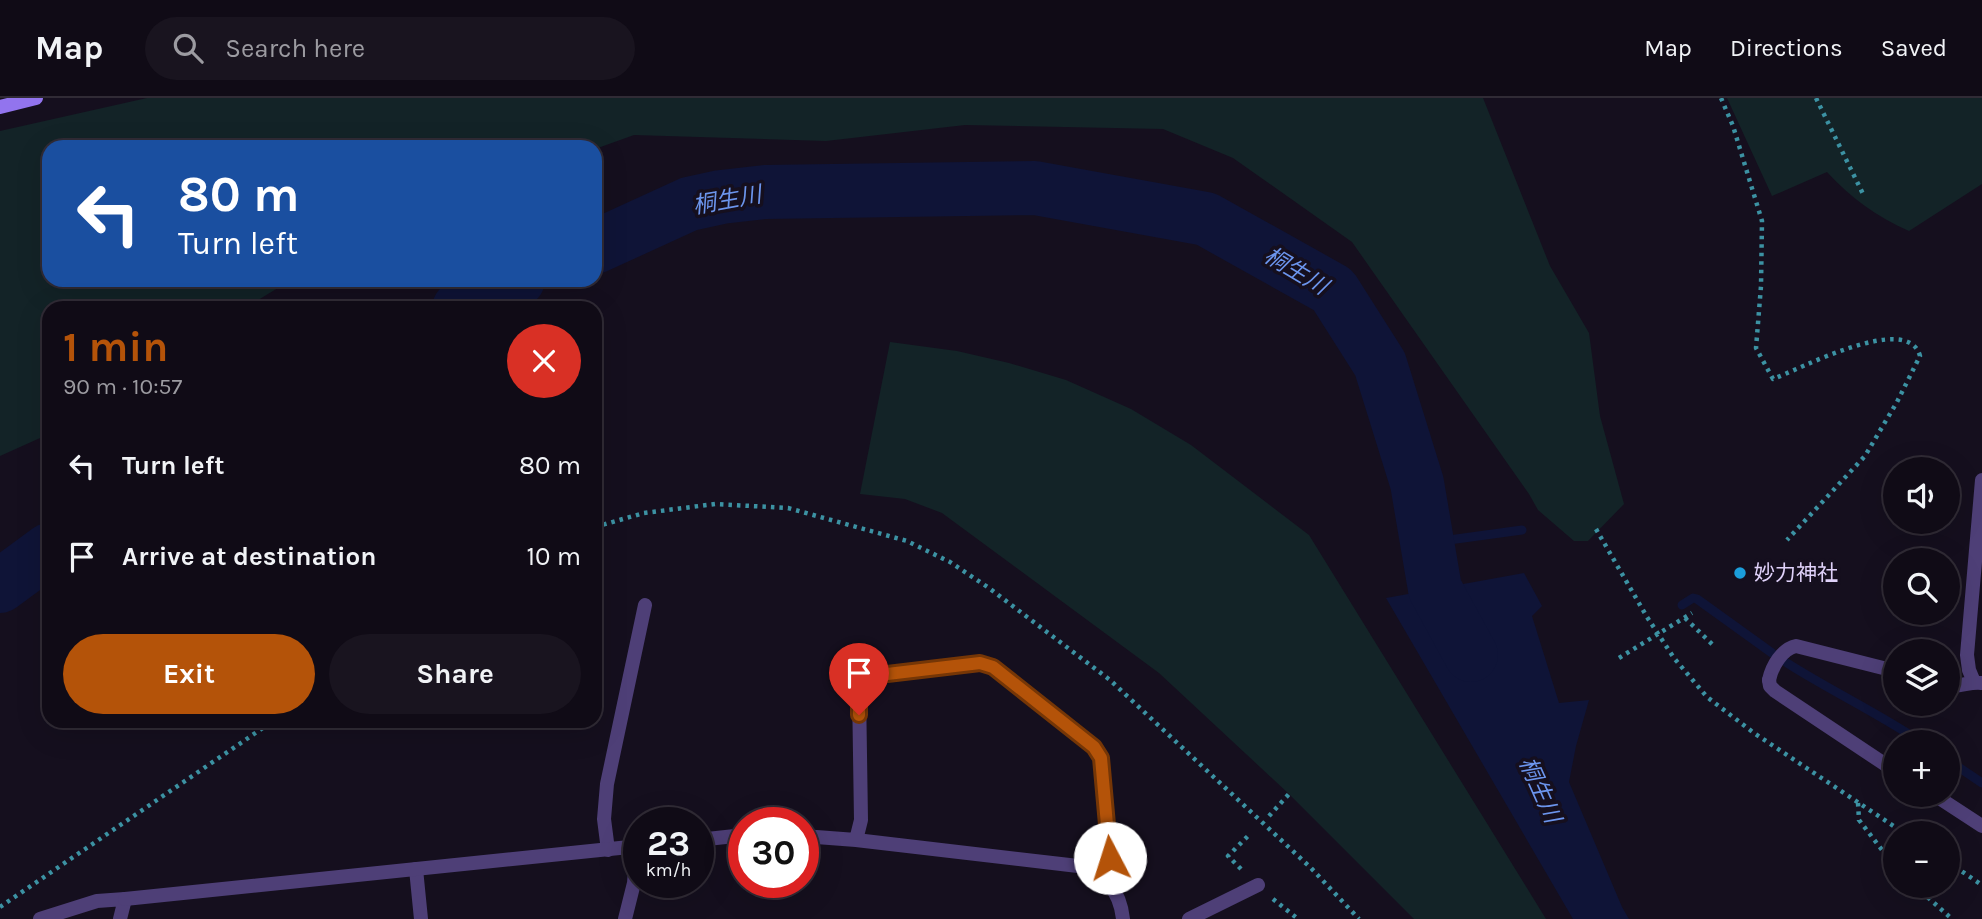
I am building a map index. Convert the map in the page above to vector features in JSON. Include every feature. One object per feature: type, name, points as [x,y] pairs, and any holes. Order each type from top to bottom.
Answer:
[{"type":"main road","points":[[0,107],[36,98]]},
{"type":"street","points":[[1960,686],[1978,682],[1969,670],[1967,655],[1982,480]]},
{"type":"street","points":[[608,850],[604,819],[607,784],[645,604]]},
{"type":"street","points":[[1883,668],[1796,646],[1785,651],[1769,680],[1775,691],[1883,763]]},
{"type":"street","points":[[856,840],[862,820],[859,689],[862,677],[980,663],[993,667],[1094,747],[1101,758],[1110,858],[1102,876]]},
{"type":"street","points":[[1953,807],[1982,826]]},
{"type":"street","points":[[819,837],[1078,866],[1102,876],[1115,892],[1123,919]]},
{"type":"street","points":[[40,919],[97,901],[623,848]]},
{"type":"street","points":[[416,869],[421,919]]},
{"type":"street","points":[[1189,919],[1258,886]]},
{"type":"street","points":[[625,919],[630,898]]},
{"type":"street","points":[[120,919],[125,899]]},
{"type":"path","points":[[1721,98],[1733,126],[1762,221],[1761,286],[1755,348],[1773,379],[1845,348],[1890,339],[1908,340],[1918,348],[1920,356],[1865,456],[1787,540]]},
{"type":"path","points":[[1816,98],[1864,196]]},
{"type":"path","points":[[1596,529],[1658,634],[1692,681],[1723,711],[1886,821]]},
{"type":"path","points":[[1619,658],[1692,613]]},
{"type":"path","points":[[1685,618],[1713,645]]},
{"type":"path","points":[[0,907],[263,728]]},
{"type":"path","points":[[1269,816],[1289,794]]},
{"type":"path","points":[[1858,803],[1859,820],[1883,851]]},
{"type":"path","points":[[1233,850],[1251,833]]},
{"type":"path","points":[[1960,870],[1982,885]]},
{"type":"path","points":[[1928,898],[1952,919]]},
{"type":"shaded area","points":[[147,98],[1483,98],[1550,266],[1589,333],[1600,416],[1624,504],[1588,541],[1574,541],[1538,510],[1352,242],[1233,158],[1163,129],[965,125],[826,141],[634,135],[602,146],[602,140],[42,140],[42,287],[280,287],[256,301],[42,301],[42,437],[0,456],[0,131]]},
{"type":"shaded area","points":[[1727,98],[1982,98],[1982,184],[1909,231],[1865,206],[1827,172],[1772,196]]},
{"type":"shaded area","points":[[890,342],[957,351],[1009,363],[1066,380],[1131,409],[1191,445],[1309,535],[1546,919],[1414,919],[1289,794],[1159,673],[942,513],[905,499],[860,494]]},
{"type":"water","points":[[1524,573],[1542,606],[1532,616],[1559,703],[1589,700],[1569,782],[1629,919],[1573,919],[1386,598]]},
{"type":"waterway","name":"桐生川","points":[[602,244],[689,204],[765,192],[1035,188],[1206,219],[1333,290],[1380,364],[1417,483],[1435,589],[1471,655]]},
{"type":"waterway","name":"桐生川","points":[[474,301],[503,287]]},
{"type":"waterway","points":[[1427,543],[1522,530]]},
{"type":"waterway","name":"桐生川","points":[[0,586],[42,555]]},
{"type":"waterway","points":[[1682,605],[1693,598],[1697,599],[1772,653]]},
{"type":"waterway","points":[[1787,663],[1902,730]]},
{"type":"waterway","points":[[1960,768],[1982,783]]},
{"type":"place","name":"妙力神社","points":[[1740,573]]},
{"type":"route","points":[[859,715],[862,677],[980,663],[993,667],[1094,747],[1101,758],[1110,858]]}]
